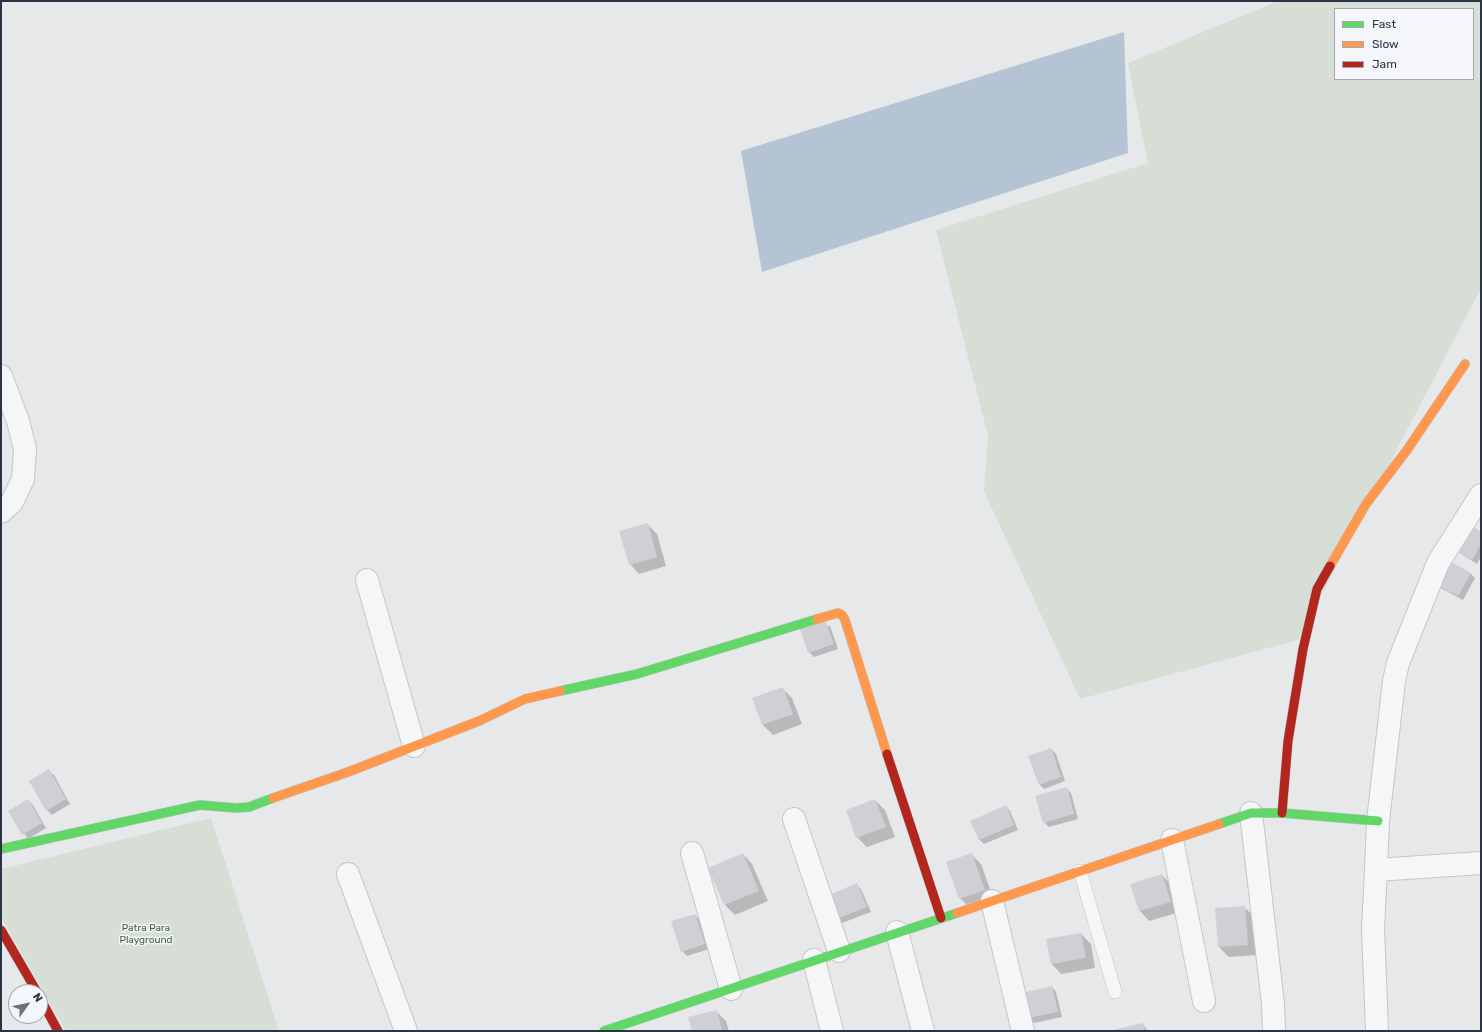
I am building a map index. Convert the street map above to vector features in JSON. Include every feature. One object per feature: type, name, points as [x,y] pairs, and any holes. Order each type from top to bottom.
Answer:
[{"type":"street","points":[[1282,813],[1288,741],[1303,649],[1312,603],[1317,589],[1366,504],[1407,450],[1465,364]]},
{"type":"street","points":[[1,376],[18,420],[25,449],[23,479],[12,502],[1,512]]},
{"type":"street","points":[[1377,1031],[1373,928],[1376,870],[1371,820],[1394,680],[1398,663],[1438,564],[1481,495]]},
{"type":"street","points":[[367,580],[414,746]]},
{"type":"street","points":[[1,849],[200,805],[236,808],[249,807],[348,772],[479,722],[525,700],[638,674],[838,613],[842,615],[845,620],[875,719],[942,918]]},
{"type":"street","points":[[1251,813],[1273,1004],[1274,1031]]},
{"type":"street","points":[[604,1031],[1251,813],[1282,813],[1371,820]]},
{"type":"street","points":[[794,819],[839,951]]},
{"type":"street","points":[[1172,840],[1204,1001]]},
{"type":"street","points":[[692,853],[731,989]]},
{"type":"street","points":[[1376,870],[1481,863]]},
{"type":"street","points":[[348,874],[406,1031]]},
{"type":"street","points":[[992,901],[1023,1031]]},
{"type":"street","points":[[1,930],[32,984]]},
{"type":"street","points":[[897,932],[922,1031]]},
{"type":"street","points":[[814,960],[832,1031]]},
{"type":"street","points":[[48,1013],[58,1031]]},
{"type":"lane","points":[[1080,871],[1116,992]]},
{"type":"green space","points":[[1278,1],[1481,1],[1481,288],[1298,640],[1080,699],[984,491],[988,436],[936,230],[1148,163],[1128,63]]},
{"type":"green space","name":"Patra Para Playground","points":[[211,818],[279,1031],[66,1031],[48,999],[48,984],[39,984],[1,917],[1,869]]},
{"type":"water","points":[[1124,32],[1128,153],[762,272],[741,151]]},
{"type":"building","points":[[648,523],[657,557],[629,565],[619,531]]},
{"type":"building","points":[[1467,523],[1481,532],[1481,544],[1472,560],[1452,548]]},
{"type":"building","points":[[1444,558],[1471,573],[1458,596],[1431,582]]},
{"type":"building","points":[[825,620],[834,644],[808,653],[800,629]]},
{"type":"building","points":[[783,687],[793,714],[762,725],[752,698]]},
{"type":"building","points":[[1051,748],[1061,777],[1039,785],[1028,756]]},
{"type":"building","points":[[49,769],[66,799],[46,811],[29,781]]},
{"type":"building","points":[[1067,787],[1074,814],[1043,823],[1035,796]]},
{"type":"building","points":[[28,799],[42,823],[22,835],[8,811]]},
{"type":"building","points":[[875,799],[886,827],[856,838],[846,810]]},
{"type":"building","points":[[1006,805],[1014,825],[979,840],[970,821]]},
{"type":"building","points":[[743,853],[759,891],[724,905],[708,868]]},
{"type":"building","points":[[972,853],[985,890],[959,899],[946,862]]},
{"type":"building","points":[[1162,874],[1171,902],[1139,911],[1130,884]]},
{"type":"building","points":[[857,883],[867,907],[836,919],[827,896]]},
{"type":"building","points":[[1245,906],[1248,945],[1218,947],[1215,908]]},
{"type":"building","points":[[695,914],[705,944],[681,952],[671,921]]},
{"type":"building","points":[[1081,933],[1086,958],[1051,964],[1046,939]]},
{"type":"building","points":[[1052,986],[1058,1012],[1028,1018],[1022,993]]},
{"type":"building","points":[[717,1010],[722,1031],[692,1031],[688,1017]]},
{"type":"building","points":[[1143,1023],[1145,1031],[1113,1031],[1113,1030]]},
{"type":"traffic: fast","points":[[560,691],[637,674],[817,619]]},
{"type":"traffic: fast","points":[[1,849],[200,805],[236,808],[249,807],[273,798]]},
{"type":"traffic: fast","points":[[1219,824],[1251,813],[1282,813],[1378,821]]},
{"type":"traffic: fast","points":[[604,1031],[957,913]]},
{"type":"traffic: slow","points":[[1330,566],[1366,504],[1407,450],[1465,364]]},
{"type":"traffic: slow","points":[[817,619],[838,613],[842,615],[845,620],[887,754]]},
{"type":"traffic: slow","points":[[273,798],[348,772],[479,721],[525,699],[560,691]]},
{"type":"traffic: slow","points":[[957,913],[1219,824]]},
{"type":"traffic: jam","points":[[1282,813],[1288,741],[1303,649],[1317,589],[1330,566]]},
{"type":"traffic: jam","points":[[887,754],[941,918]]},
{"type":"traffic: jam","points":[[1,930],[32,984]]},
{"type":"traffic: jam","points":[[48,1013],[58,1031]]}]
